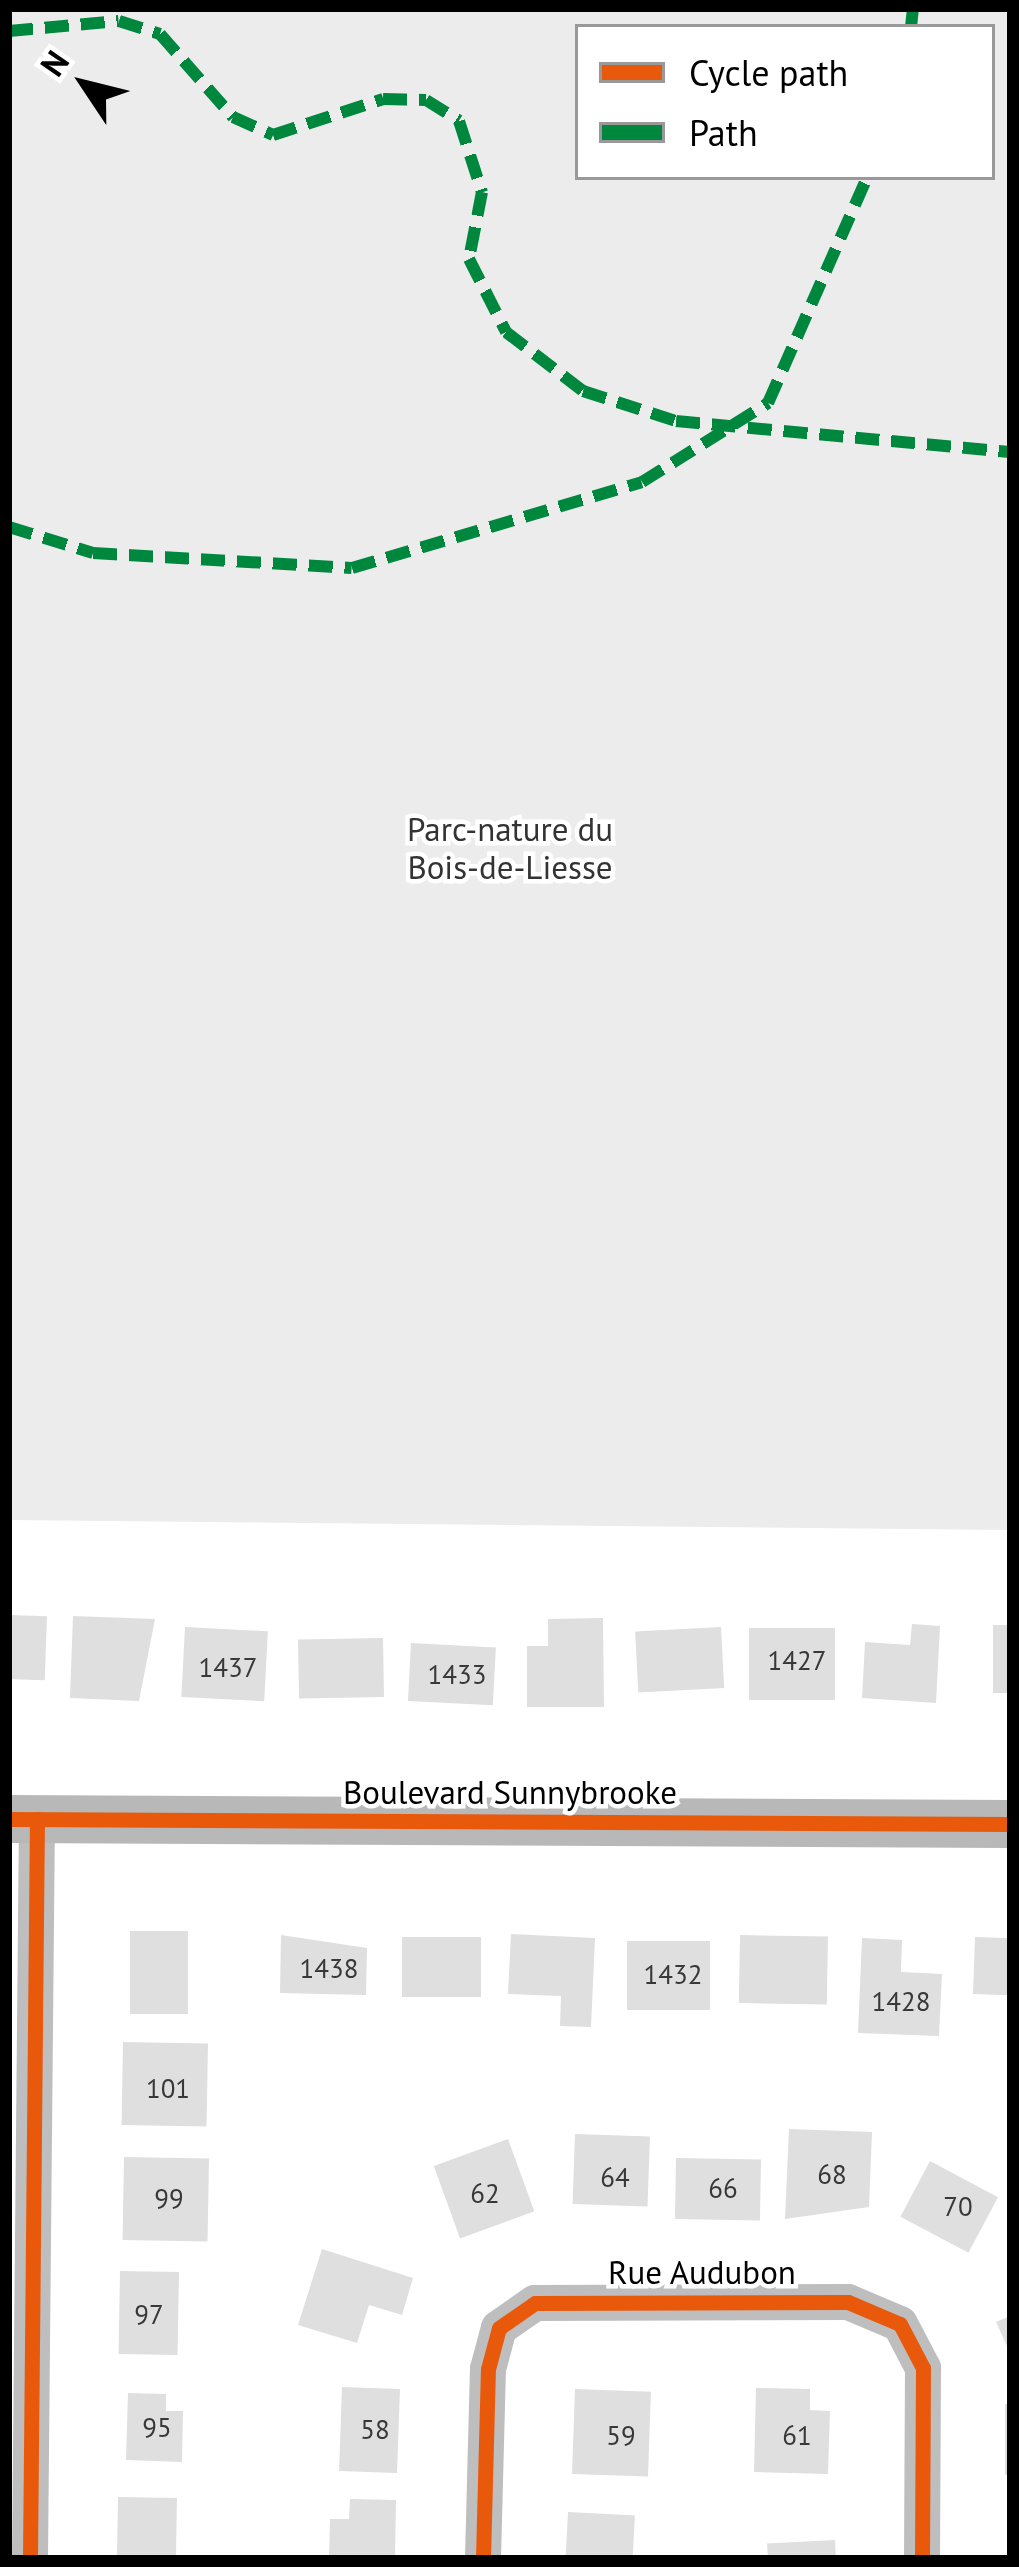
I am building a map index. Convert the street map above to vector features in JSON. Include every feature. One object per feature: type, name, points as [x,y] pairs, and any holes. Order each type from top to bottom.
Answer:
[{"type":"street","name":"Boulevard Sunnybrooke","points":[[23,1819],[1010,1824]]},
{"type":"street","points":[[23,1819],[30,2558]]},
{"type":"street","name":"Rue Audubon","points":[[483,2558],[488,2369],[500,2328],[535,2303],[803,2302],[848,2302],[900,2324],[923,2368],[922,2558]]},
{"type":"green space","name":"Parc-nature du Bois-de-Liesse","points":[[9,9],[1010,9],[1010,1530],[9,1520]]},
{"type":"building","points":[[9,1615],[47,1616],[45,1680],[9,1679]]},
{"type":"building","points":[[73,1616],[155,1619],[139,1701],[70,1698]]},
{"type":"building","points":[[603,1618],[604,1707],[527,1707],[527,1646],[548,1646],[548,1619]]},
{"type":"building","points":[[912,1624],[940,1626],[936,1703],[862,1698],[865,1642],[910,1645]]},
{"type":"building","points":[[993,1625],[1010,1625],[1010,1693],[993,1693]]},
{"type":"building","points":[[185,1627],[268,1631],[264,1701],[181,1697]]},
{"type":"building","points":[[721,1627],[724,1688],[638,1692],[635,1632]]},
{"type":"building","points":[[749,1628],[835,1628],[835,1700],[749,1700]]},
{"type":"building","points":[[383,1638],[384,1697],[299,1698],[298,1639]]},
{"type":"building","points":[[411,1643],[496,1647],[493,1705],[408,1701]]},
{"type":"building","points":[[130,1931],[188,1931],[188,2014],[130,2014]]},
{"type":"building","points":[[511,1934],[595,1938],[591,2027],[560,2026],[561,1996],[508,1994]]},
{"type":"building","points":[[281,1935],[367,1948],[366,1995],[280,1993]]},
{"type":"building","points":[[740,1935],[828,1937],[827,2005],[739,2003]]},
{"type":"building","points":[[402,1937],[481,1937],[481,1997],[402,1997]]},
{"type":"building","points":[[975,1937],[1010,1938],[1008,1995],[973,1994]]},
{"type":"building","points":[[862,1938],[902,1940],[901,1972],[942,1974],[939,2036],[858,2033]]},
{"type":"building","points":[[627,1941],[710,1941],[710,2010],[627,2010]]},
{"type":"building","points":[[123,2042],[208,2043],[207,2126],[122,2125]]},
{"type":"building","points":[[789,2129],[872,2132],[869,2207],[785,2219]]},
{"type":"building","points":[[575,2134],[650,2137],[648,2207],[573,2204]]},
{"type":"building","points":[[508,2139],[534,2211],[460,2238],[434,2166]]},
{"type":"building","points":[[124,2157],[209,2158],[208,2241],[123,2240]]},
{"type":"building","points":[[676,2158],[761,2159],[760,2220],[675,2219]]},
{"type":"building","points":[[930,2161],[998,2197],[968,2253],[900,2217]]},
{"type":"building","points":[[322,2249],[413,2278],[402,2315],[369,2305],[357,2343],[298,2325]]},
{"type":"building","points":[[120,2271],[179,2272],[178,2355],[119,2354]]},
{"type":"building","points":[[1010,2316],[1010,2353],[996,2322]]},
{"type":"building","points":[[342,2387],[400,2389],[397,2473],[339,2471]]},
{"type":"building","points":[[756,2388],[810,2389],[810,2410],[830,2411],[828,2474],[754,2472]]},
{"type":"building","points":[[575,2389],[651,2392],[648,2477],[572,2474]]},
{"type":"building","points":[[128,2393],[166,2394],[166,2411],[183,2411],[182,2462],[126,2460]]},
{"type":"building","points":[[1005,2404],[1010,2404],[1010,2475],[1005,2475]]},
{"type":"building","points":[[118,2497],[177,2498],[176,2558],[117,2558]]},
{"type":"building","points":[[350,2499],[396,2500],[395,2558],[329,2558],[330,2519],[349,2519]]},
{"type":"building","points":[[568,2512],[635,2516],[633,2558],[566,2558]]},
{"type":"building","points":[[835,2540],[836,2558],[768,2558],[767,2544]]},
{"type":"marked path","points":[[911,24],[913,9]]},
{"type":"marked path","points":[[9,31],[119,21],[160,34],[233,117],[273,135],[383,99],[426,100],[459,121],[482,192],[469,259],[506,332],[583,391],[676,421],[1010,452]]},
{"type":"marked path","points":[[9,527],[93,553],[352,568],[642,482],[768,403],[866,180]]},
{"type":"cycle path","points":[[9,1819],[1010,1824]]},
{"type":"cycle path","points":[[30,2558],[37,1819]]},
{"type":"cycle path","points":[[483,2558],[488,2369],[499,2328],[535,2303],[848,2302],[900,2324],[923,2368],[922,2558]]}]
